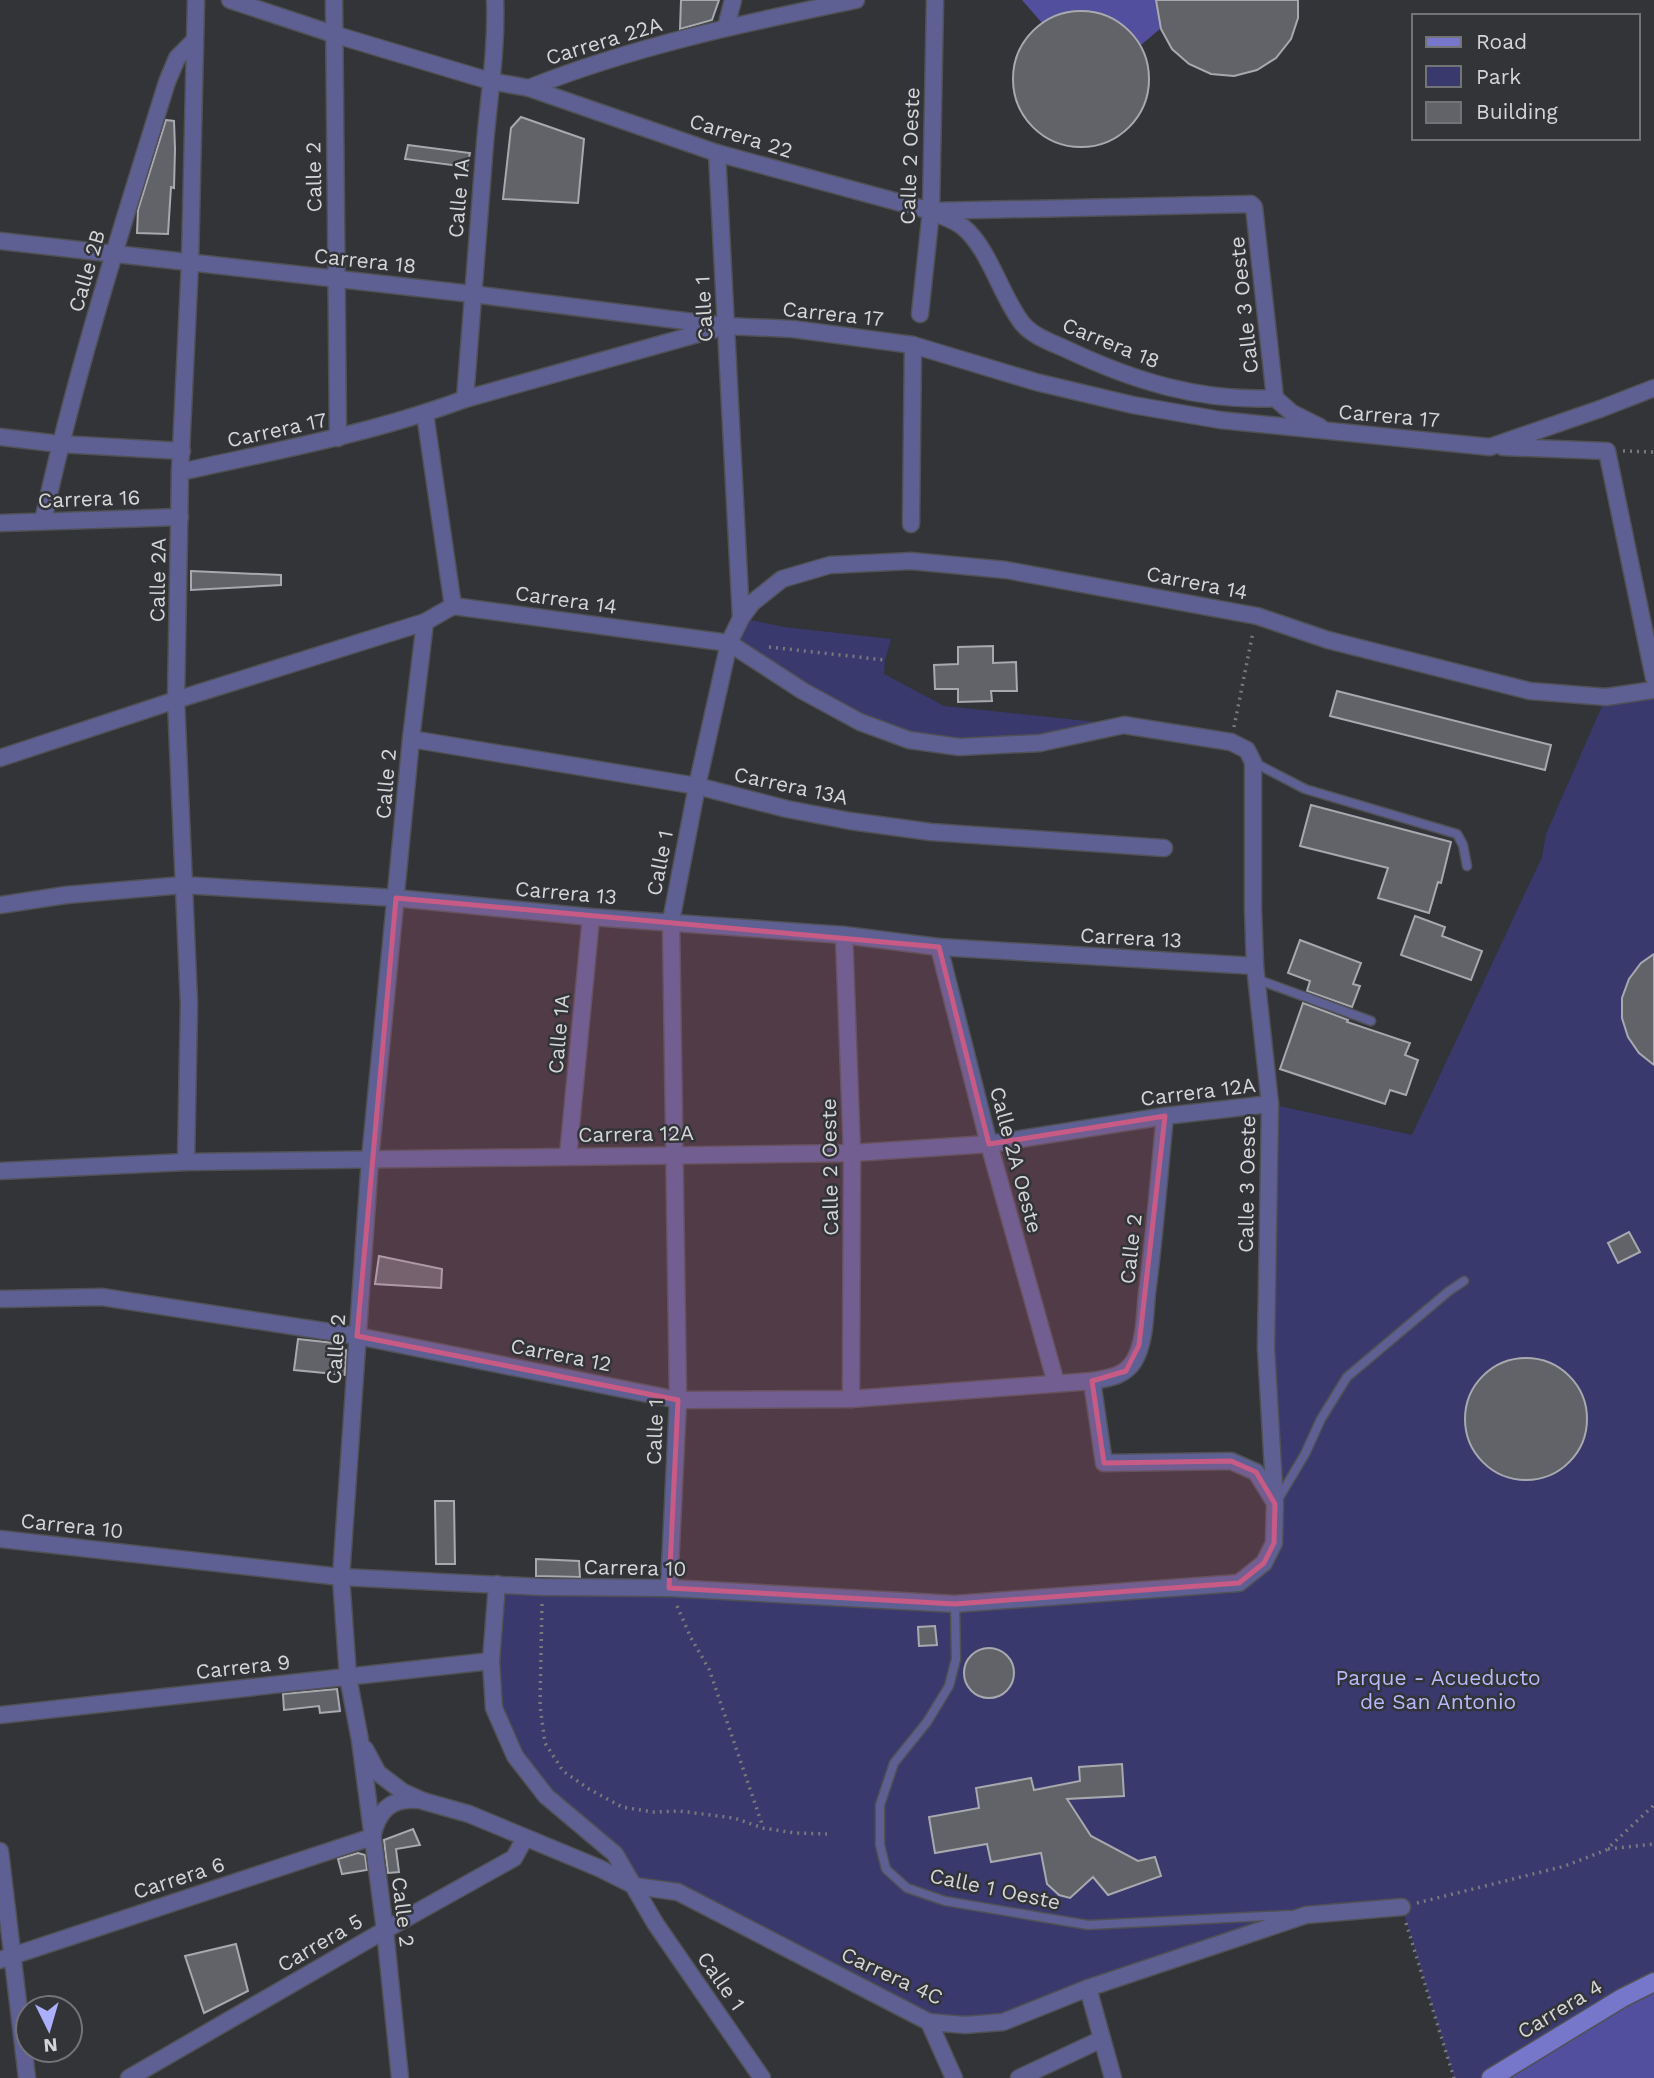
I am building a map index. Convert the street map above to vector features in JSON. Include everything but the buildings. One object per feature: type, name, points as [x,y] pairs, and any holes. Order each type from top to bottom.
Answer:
[{"type":"main road","name":"Carrera 4","points":[[1491,2078],[1622,1998],[1654,1982]]},
{"type":"street","name":"Calle 2A","points":[[187,1162],[189,1004],[176,700],[180,472],[190,262],[196,0]]},
{"type":"street","name":"Carrera 22","points":[[230,0],[333,34],[490,80],[528,88],[717,153],[931,211],[1232,204],[1249,204],[1254,207]]},
{"type":"street","name":"Calle 2","points":[[334,0],[338,438]]},
{"type":"street","name":"Calle 1A","points":[[465,399],[490,80],[496,36],[495,0]]},
{"type":"street","points":[[726,27],[733,0]]},
{"type":"street","name":"Carrera 22A","points":[[528,88],[583,66],[726,27],[856,0]]},
{"type":"street","name":"Calle 2 Oeste","points":[[920,314],[931,211],[935,0]]},
{"type":"street","name":"Calle 2B","points":[[43,521],[60,444],[113,255],[167,82],[177,58],[193,42]]},
{"type":"street","name":"Calle 1","points":[[669,1588],[678,1400],[670,921],[696,786],[729,643],[741,618],[717,153]]},
{"type":"street","name":"Calle 3 Oeste","points":[[1254,207],[1275,398]]},
{"type":"street","name":"Carrera 18","points":[[931,211],[964,227],[983,252],[1024,326],[1045,340],[1139,380],[1191,394],[1242,400],[1275,398]]},
{"type":"street","name":"Carrera 18","points":[[0,242],[337,278],[726,326]]},
{"type":"street","name":"Carrera 17","points":[[180,472],[338,438],[425,414],[465,399],[726,326],[793,329],[912,345],[1036,382],[1133,405],[1220,420],[1490,447],[1607,451]]},
{"type":"street","points":[[911,524],[912,345]]},
{"type":"street","name":"Carrera 17","points":[[1490,447],[1600,409],[1654,387]]},
{"type":"street","points":[[1275,398],[1292,413],[1328,431]]},
{"type":"street","points":[[0,758],[425,622],[453,606],[425,414]]},
{"type":"street","points":[[0,437],[60,444],[182,451]]},
{"type":"street","points":[[1607,451],[1654,678]]},
{"type":"street","name":"Carrera 16","points":[[0,523],[180,517]]},
{"type":"street","name":"Carrera 14","points":[[741,618],[752,603],[782,579],[830,565],[911,561],[1006,570],[1256,616],[1328,640],[1530,691],[1606,697],[1654,690]]},
{"type":"street","name":"Carrera 14","points":[[453,606],[729,643],[803,691],[860,722],[909,740],[959,747],[1040,743],[1124,725],[1231,742]]},
{"type":"street","name":"Calle 2","points":[[400,2078],[385,1930],[360,1741],[348,1677],[341,1577],[370,1159],[411,738],[425,622]]},
{"type":"street","name":"Carrera 13A","points":[[411,738],[696,786],[787,809],[850,821],[904,828],[1164,849]]},
{"type":"street","points":[[1231,742],[1247,750],[1253,762]]},
{"type":"street","name":"Calle 3 Oeste","points":[[1253,762],[1253,908],[1256,972],[1269,1104],[1266,1348],[1275,1504],[1274,1543],[1264,1563]]},
{"type":"street","name":"Carrera 13","points":[[0,905],[66,895],[183,885],[396,898],[591,917],[844,935],[939,947],[1256,972]]},
{"type":"street","name":"Calle 1A","points":[[568,1156],[591,917]]},
{"type":"street","name":"Calle 2 Oeste","points":[[844,935],[852,1153],[852,1399]]},
{"type":"street","name":"Calle 2A Oeste","points":[[939,947],[989,1144],[1056,1383]]},
{"type":"street","name":"Carrera 12A","points":[[0,1171],[187,1162],[852,1153],[989,1144],[1165,1116],[1269,1104]]},
{"type":"street","name":"Calle 2","points":[[1116,1377],[1126,1371],[1135,1360],[1144,1317],[1165,1116]]},
{"type":"street","name":"Carrera 12","points":[[0,1299],[102,1297],[358,1336],[678,1400],[852,1399],[1116,1377]]},
{"type":"street","points":[[1092,1381],[1104,1462],[1231,1461],[1256,1472],[1275,1504]]},
{"type":"street","name":"Carrera 10","points":[[0,1539],[341,1577],[542,1587],[669,1588],[955,1604],[1239,1583],[1264,1563]]},
{"type":"street","name":"Calle 1","points":[[497,1584],[491,1661],[495,1708],[515,1756],[546,1796],[615,1854],[655,1923],[762,2078]]},
{"type":"street","name":"Carrera 9","points":[[0,1715],[491,1661]]},
{"type":"street","name":"Carrera 4C","points":[[360,1741],[378,1773],[388,1782],[423,1801]]},
{"type":"street","name":"Carrera 4C","points":[[372,1837],[376,1819],[388,1806],[405,1800],[423,1801],[469,1814],[600,1868],[635,1886],[678,1892],[929,2022],[965,2025],[1003,2022],[1088,1988],[1306,1915],[1402,1907]]},
{"type":"street","name":"Carrera 6","points":[[6,1958],[372,1837]]},
{"type":"street","name":"Carrera 5","points":[[129,2078],[514,1858],[525,1838]]},
{"type":"street","points":[[0,1851],[6,1958],[27,2078]]},
{"type":"street","points":[[1088,1988],[1113,2078]]},
{"type":"street","points":[[929,2022],[954,2078]]},
{"type":"street","points":[[1019,2078],[1102,2039]]},
{"type":"lane","points":[[1253,762],[1305,789],[1457,834],[1463,845],[1467,866]]},
{"type":"lane","points":[[1256,972],[1371,1021]]},
{"type":"lane","points":[[1275,1504],[1347,1377],[1464,1281]]},
{"type":"lane","name":"Calle 1 Oeste","points":[[955,1604],[956,1659],[949,1686],[927,1722],[894,1763],[880,1805],[880,1845],[886,1869],[907,1888],[946,1901],[1088,1925],[1306,1915]]},
{"type":"path","points":[[1607,451],[1654,452]]},
{"type":"path","points":[[1231,742],[1256,616]]},
{"type":"path","points":[[768,648],[885,660]]},
{"type":"path","points":[[542,1587],[540,1706],[545,1743],[563,1771],[622,1807],[734,1818],[763,1828],[827,1834]]},
{"type":"path","points":[[669,1588],[691,1638],[709,1670],[763,1828]]},
{"type":"path","points":[[1606,1850],[1654,1805]]},
{"type":"path","points":[[1454,2078],[1402,1907],[1514,1881],[1606,1850],[1654,1844]]},
{"type":"highlighted area","points":[[396,898],[939,947],[989,1144],[1165,1116],[1139,1345],[1126,1371],[1092,1381],[1104,1463],[1231,1461],[1256,1472],[1275,1504],[1274,1543],[1264,1563],[1239,1583],[955,1604],[669,1588],[678,1400],[357,1336]]},
{"type":"green space","points":[[741,618],[784,627],[891,639],[884,674],[944,706],[1124,725],[1040,743],[909,740],[729,643]]},
{"type":"green space","name":"Parque - Acueducto de San Antonio","points":[[1654,690],[1654,1982],[1491,2078],[1454,2078],[1402,1907],[1306,1915],[1003,2022],[929,2022],[678,1892],[635,1886],[615,1854],[546,1796],[495,1708],[497,1584],[955,1604],[1239,1583],[1274,1543],[1270,1104],[1412,1135],[1542,857],[1546,834],[1606,697]]},
{"type":"shaded area","points":[[1022,0],[1158,0],[1161,28],[1141,45],[1119,23],[1096,13],[1071,13],[1042,23]]},
{"type":"shaded area","points":[[1654,1982],[1654,2078],[1491,2078]]}]
